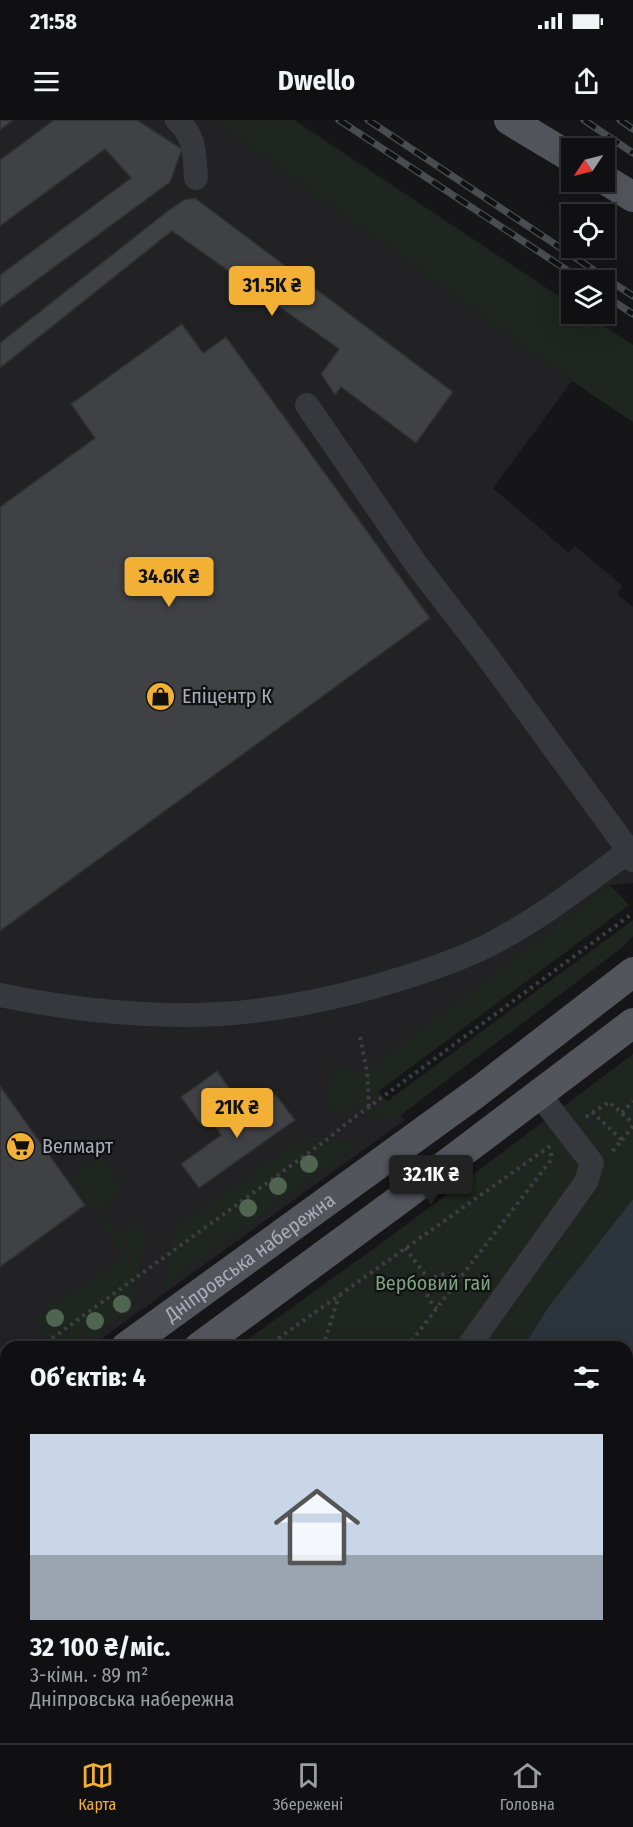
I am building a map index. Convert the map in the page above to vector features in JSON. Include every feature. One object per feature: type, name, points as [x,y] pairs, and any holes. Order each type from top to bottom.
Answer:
[{"type":"main road","points":[[509,120],[561,152]]},
{"type":"main road","points":[[615,186],[633,197]]},
{"type":"main road","name":"Дніпровська набережна","points":[[134,1341],[487,1084],[633,972]]},
{"type":"main road","points":[[207,1341],[633,1023]]},
{"type":"lane","points":[[177,120],[186,128],[192,139],[196,178]]},
{"type":"lane","points":[[0,995],[79,1008],[149,1013],[221,1014],[296,1005],[422,972],[484,947],[512,932],[632,855],[487,656],[416,564],[307,405]]},
{"type":"lane","points":[[472,1341],[586,1182],[592,1163],[539,1094]]},
{"type":"path","points":[[48,1341],[633,913]]},
{"type":"path","points":[[360,1037],[367,1071],[369,1108]]},
{"type":"path","points":[[621,1113],[633,1101]]},
{"type":"path","points":[[568,1132],[592,1112],[609,1102],[633,1125],[622,1140]]},
{"type":"path","points":[[275,1341],[551,1145],[551,1160],[413,1341]]},
{"type":"path","points":[[405,1248],[431,1281]]},
{"type":"path","points":[[437,1309],[427,1294],[427,1287],[431,1281],[446,1273],[453,1273],[460,1278]]},
{"type":"path","points":[[325,1341],[340,1295]]},
{"type":"shaded area","points":[[0,120],[214,120],[572,381],[493,488],[569,553],[575,546],[623,586],[617,594],[633,607],[633,883],[610,885],[363,1075],[405,1120],[98,1341],[0,1341]]},
{"type":"shaded area","points":[[633,1199],[633,1341],[527,1341],[549,1306]]},
{"type":"green space","points":[[214,120],[294,120],[561,297],[561,324],[601,324],[633,345],[633,422],[572,381]]},
{"type":"green space","points":[[610,885],[629,905],[351,1112],[335,1109],[329,1105],[328,1096],[334,1066],[362,1074]]},
{"type":"green space","points":[[633,920],[633,936],[624,946],[397,1118],[367,1116]]},
{"type":"green space","name":"Вербовий гай","points":[[633,1054],[633,1199],[549,1306],[527,1341],[245,1341],[390,1237]]},
{"type":"green space","points":[[304,1136],[362,1142],[164,1287],[173,1229]]},
{"type":"green space","points":[[101,1156],[123,1190],[97,1208],[118,1236],[138,1221],[145,1233],[134,1299],[124,1315],[87,1341],[49,1341],[33,1320],[124,1256],[71,1177]]},
{"type":"building","points":[[0,120],[13,120],[0,130]]},
{"type":"building","points":[[54,120],[137,120],[182,149],[170,182],[0,307],[0,275],[131,178],[105,149],[0,226],[0,160]]},
{"type":"building","points":[[195,198],[453,392],[416,443],[341,387],[335,395],[321,374],[339,349],[172,231],[0,368],[0,343],[169,210],[184,200]]},
{"type":"building","name":"Епіцентр К","points":[[182,324],[203,353],[226,337],[430,618],[0,931],[0,507],[95,438],[71,404]]},
{"type":"building","points":[[217,1071],[237,1099],[201,1125],[181,1097]]},
{"type":"building","name":"Велмарт","points":[[0,1086],[85,1205],[0,1267]]},
{"type":"building","points":[[276,1095],[295,1120],[199,1188],[181,1164],[221,1135],[210,1119],[225,1107],[236,1123]]},
{"type":"railway","points":[[339,120],[567,270]]},
{"type":"railway","points":[[368,120],[633,296]]},
{"type":"railway","points":[[584,120],[633,153]]},
{"type":"railway","points":[[620,120],[633,129]]},
{"type":"railway","points":[[615,302],[633,314]]},
{"type":"place","name":"Епіцентр К","points":[[161,696]]},
{"type":"place","name":"Велмарт","points":[[21,1146]]}]
